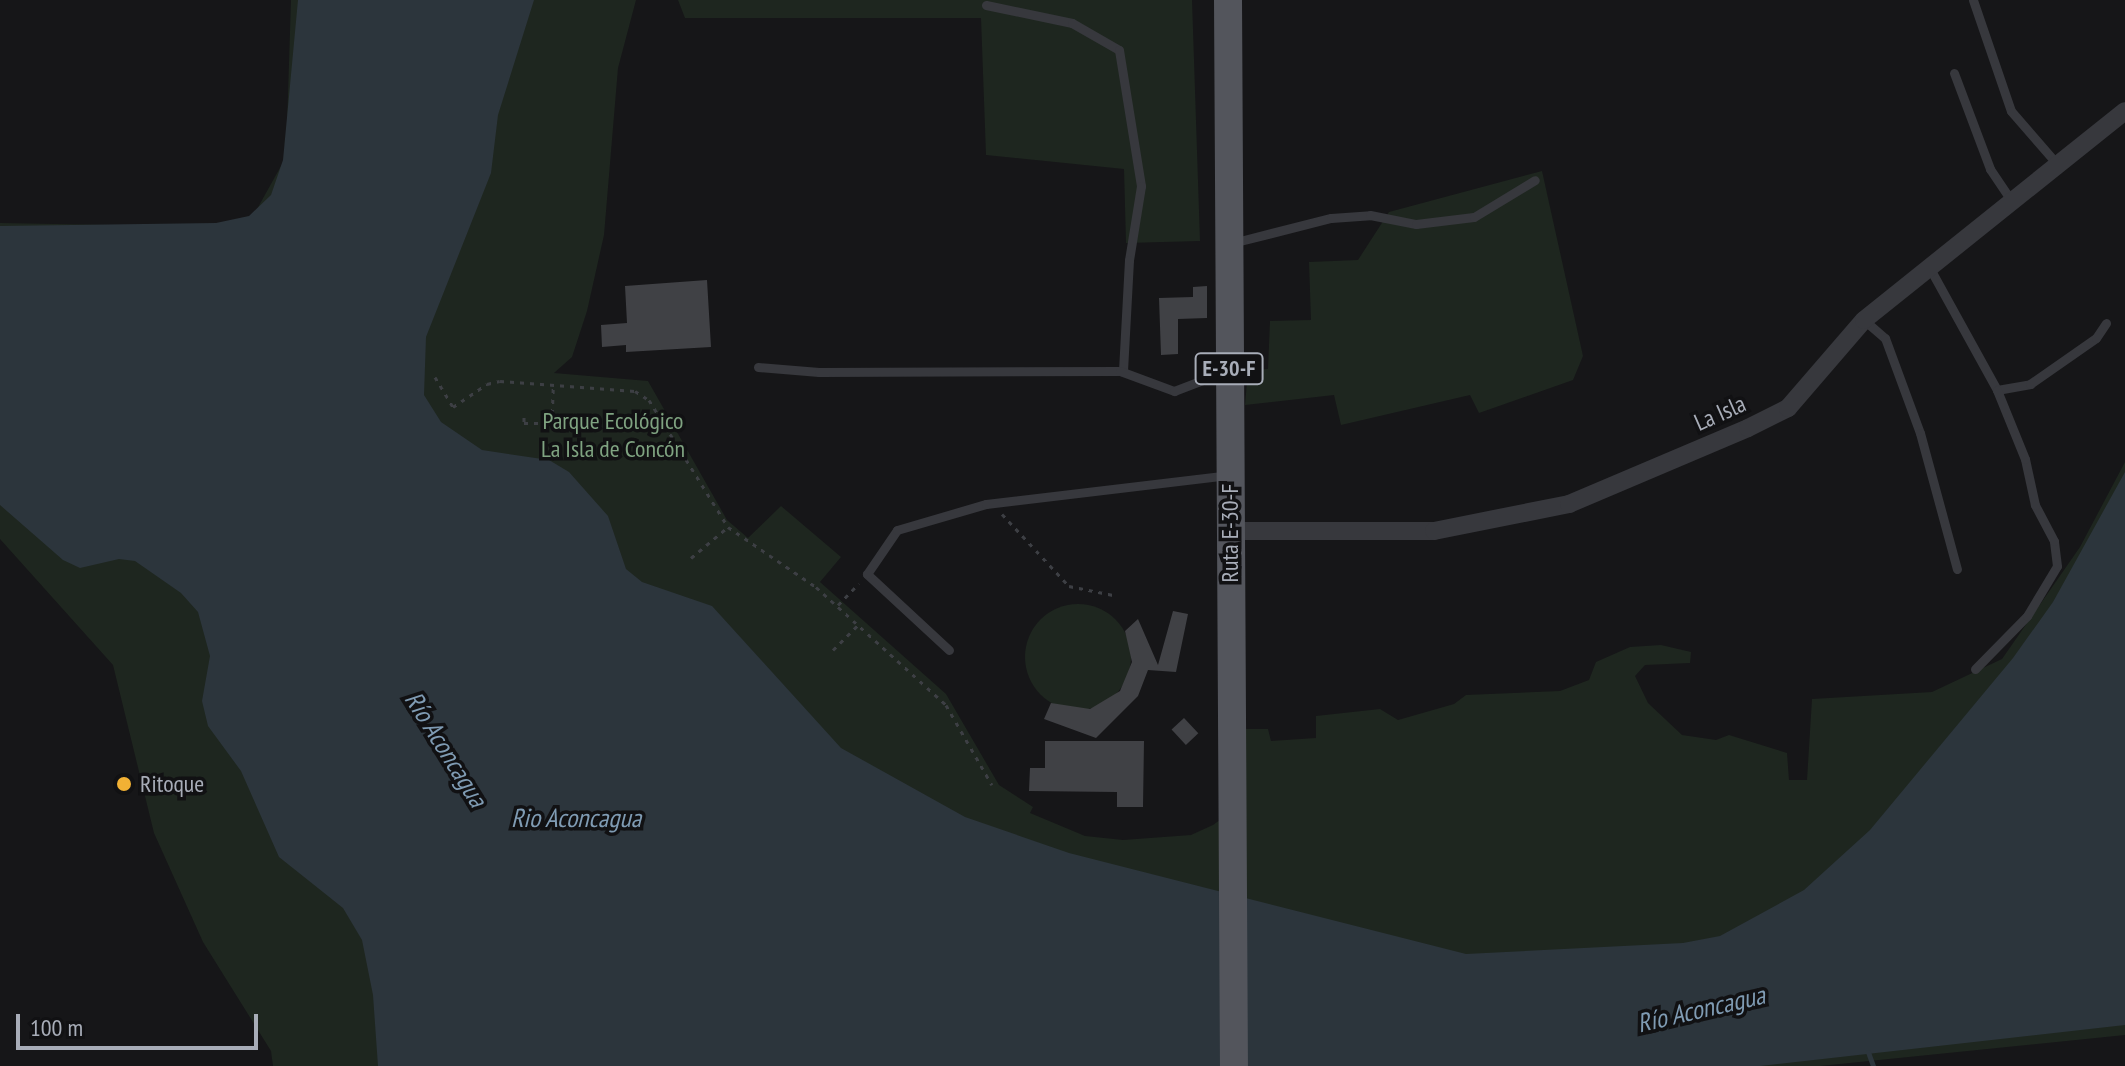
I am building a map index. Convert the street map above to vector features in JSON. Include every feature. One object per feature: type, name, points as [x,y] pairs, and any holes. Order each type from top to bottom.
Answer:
[{"type":"main road","name":"Ruta E-30-F","points":[[1228,0],[1234,1066]]},
{"type":"street","name":"La Isla","points":[[1230,531],[1434,531],[1569,504],[1788,408],[1864,320],[1928,265],[2125,111]]},
{"type":"lane","points":[[1973,0],[2011,111],[2057,164]]},
{"type":"lane","points":[[986,5],[1072,23],[1119,50],[1141,186],[1129,260],[1123,372]]},
{"type":"lane","points":[[1954,73],[1990,169],[2011,200]]},
{"type":"lane","points":[[1229,244],[1331,218],[1370,215],[1416,224],[1474,217],[1535,180]]},
{"type":"lane","points":[[1928,265],[1997,390],[2025,459],[2035,505],[2054,541],[2057,566],[2027,616],[1975,669]]},
{"type":"lane","points":[[1864,320],[1885,338],[1920,433],[1957,569]]},
{"type":"lane","points":[[1997,390],[2030,384],[2096,338],[2106,323]]},
{"type":"lane","points":[[758,367],[819,372],[1123,372],[1174,391],[1229,370]]},
{"type":"lane","points":[[949,650],[867,574],[897,530],[991,503],[1230,475]]},
{"type":"path","points":[[435,377],[453,407],[487,384],[500,381],[635,391],[649,400],[728,527],[838,605],[946,705],[992,785]]},
{"type":"path","points":[[524,417],[524,423],[552,423],[553,386]]},
{"type":"path","points":[[991,503],[1069,586],[1113,595]]},
{"type":"path","points":[[691,558],[728,527]]},
{"type":"path","points":[[838,605],[867,574]]},
{"type":"path","points":[[833,650],[859,624]]},
{"type":"green space","name":"Rio Aconcagua","points":[[291,0],[636,0],[618,68],[604,235],[587,311],[572,357],[554,373],[648,381],[727,520],[748,538],[781,506],[841,557],[820,582],[946,694],[999,785],[1033,807],[1030,813],[1085,836],[1123,840],[1191,835],[1213,825],[1243,803],[1241,729],[1268,729],[1271,741],[1316,738],[1316,716],[1380,709],[1398,720],[1454,704],[1466,695],[1560,691],[1589,680],[1596,662],[1630,647],[1661,645],[1691,652],[1690,663],[1645,665],[1635,676],[1648,703],[1682,735],[1716,740],[1729,735],[1787,753],[1789,780],[1807,780],[1812,699],[1932,692],[2002,659],[2080,547],[2125,462],[2125,1035],[1820,1066],[273,1066],[271,1051],[203,942],[154,833],[113,665],[0,539],[0,223],[224,227],[251,220],[286,157]]},
{"type":"green space","points":[[678,0],[1192,0],[1200,241],[1126,243],[1124,169],[986,155],[981,18],[685,18]]},
{"type":"green space","points":[[1542,171],[1583,356],[1573,380],[1479,413],[1470,395],[1341,425],[1334,395],[1245,405],[1248,370],[1268,369],[1270,321],[1311,320],[1309,262],[1358,260],[1389,212]]},
{"type":"green space","points":[[1078,604],[1098,608],[1115,620],[1127,637],[1131,657],[1127,677],[1115,694],[1098,706],[1078,710],[1058,706],[1041,694],[1029,677],[1025,657],[1029,637],[1041,620],[1058,608]]},
{"type":"water","name":"Rio Aconcagua","points":[[298,0],[534,0],[498,115],[491,173],[426,337],[424,395],[441,422],[482,450],[549,460],[569,472],[608,516],[626,569],[642,582],[712,606],[841,748],[965,817],[1069,853],[1466,954],[1683,943],[1720,936],[1804,890],[1870,830],[2013,658],[2053,602],[2125,472],[2125,1025],[1760,1066],[378,1066],[373,995],[362,940],[343,908],[279,857],[241,771],[208,726],[202,701],[210,656],[198,612],[181,593],[135,561],[119,559],[80,568],[63,560],[0,505],[0,226],[216,223],[249,216],[271,195],[283,160]]},
{"type":"building","points":[[707,280],[711,347],[626,352],[626,345],[602,347],[601,325],[627,323],[625,286]]},
{"type":"building","points":[[1207,286],[1207,318],[1178,319],[1178,354],[1161,355],[1159,298],[1193,297],[1193,287]]},
{"type":"building","points":[[1173,611],[1188,614],[1176,672],[1148,670],[1138,696],[1096,738],[1044,719],[1051,703],[1090,709],[1120,691],[1132,662],[1125,631],[1138,619],[1158,665]]},
{"type":"building","points":[[1184,718],[1198,733],[1186,745],[1172,730]]},
{"type":"building","points":[[1045,741],[1144,741],[1143,807],[1117,807],[1117,792],[1029,791],[1030,768],[1045,768]]},
{"type":"waterway","points":[[1868,1052],[1873,1066]]},
{"type":"place","name":"Ritoque","points":[[124,784]]},
{"type":"park label","name":"Parque Ecológico La Isla de Concón","points":[[613,435]]},
{"type":"water label","name":"Río Aconcagua","points":[[446,749]]},
{"type":"water label","name":"Río Aconcagua","points":[[1701,1009]]}]
